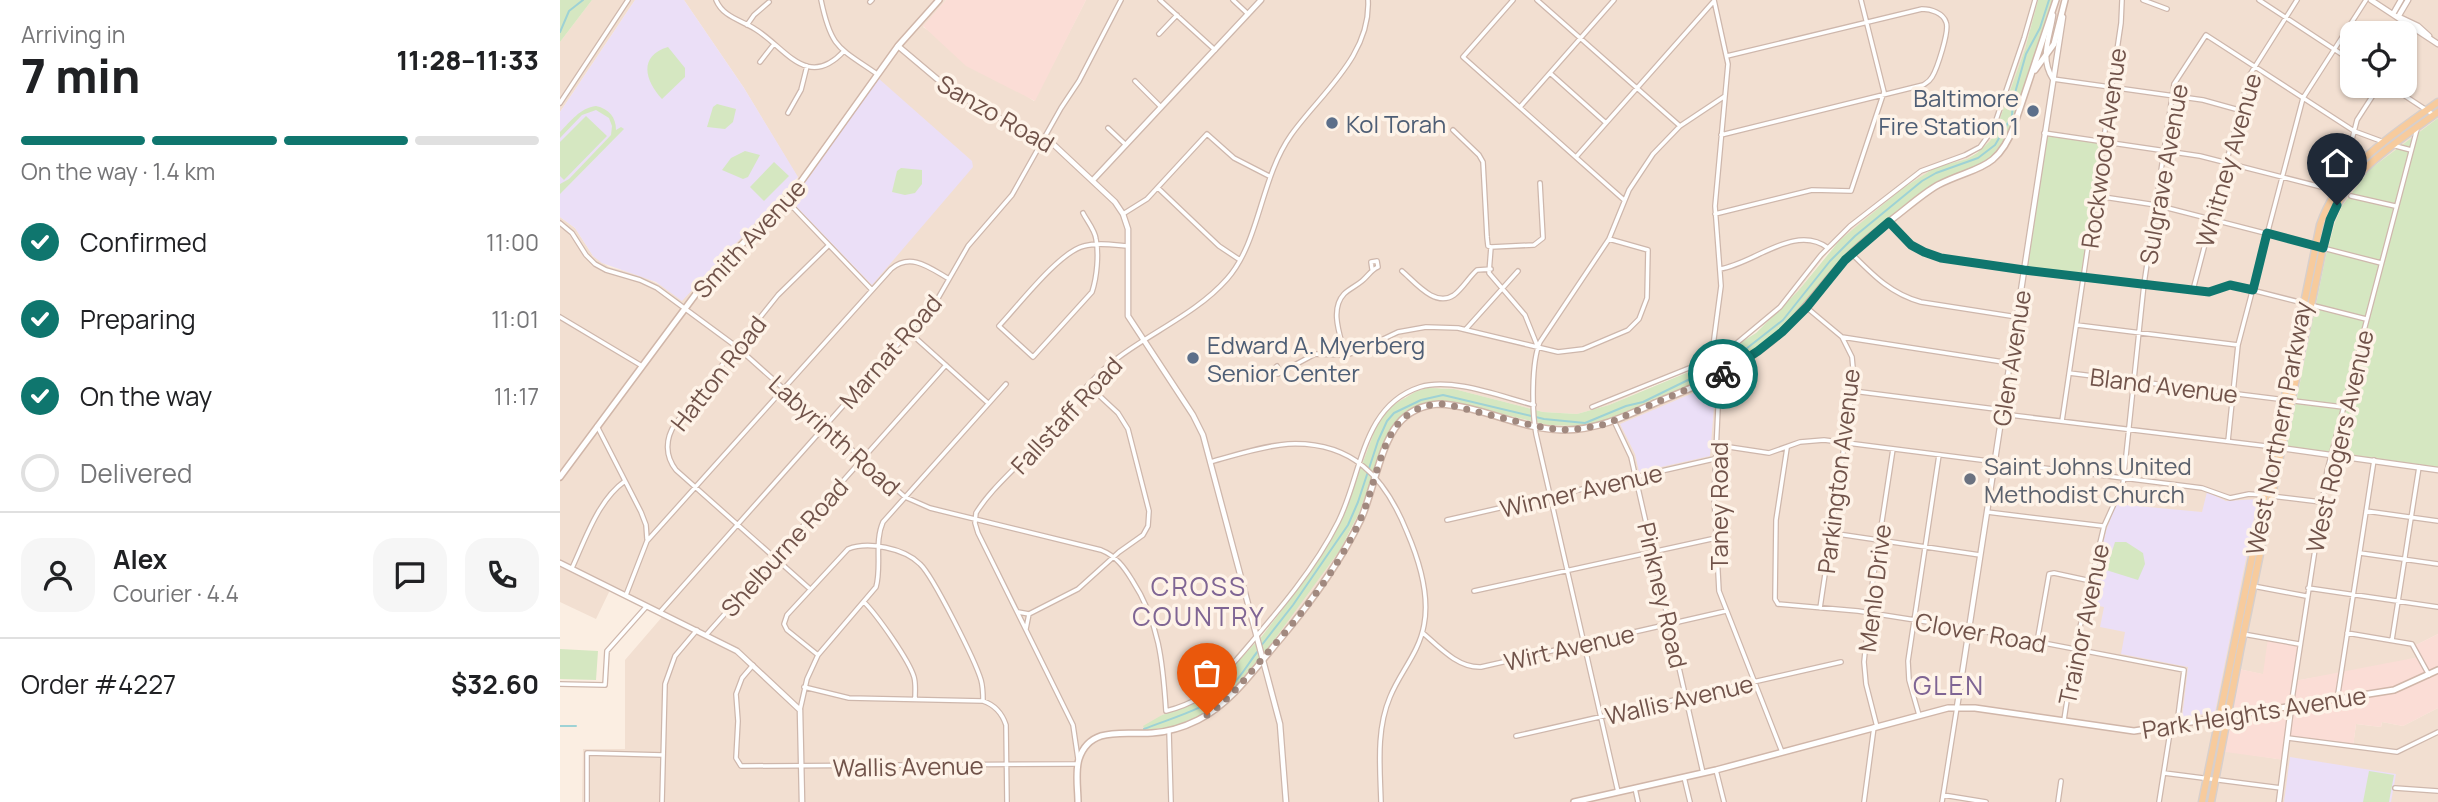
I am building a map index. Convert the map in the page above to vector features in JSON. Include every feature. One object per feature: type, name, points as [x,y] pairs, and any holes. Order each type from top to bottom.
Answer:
[{"type":"main road","name":"Smith Avenue","points":[[560,477],[685,308],[710,277],[786,200],[898,46],[939,0]]},
{"type":"main road","points":[[1078,802],[1078,763],[1088,745],[1104,734],[1169,731],[1200,719],[1219,707],[1295,620],[1346,547],[1363,513],[1374,475],[1395,427],[1409,414],[1424,407],[1452,405],[1574,430],[1614,421],[1715,375],[1771,341],[1807,307],[1851,253],[1935,187],[1980,169],[1999,154],[2010,138],[2055,3]]},
{"type":"main road","points":[[2032,76],[2054,44],[2065,3]]},
{"type":"main road","name":"West Northern Parkway","points":[[2202,802],[2218,719],[2250,585],[2283,400],[2307,304],[2326,209],[2335,191],[2358,162],[2438,102]]},
{"type":"main road","name":"West Northern Parkway","points":[[2319,247],[2330,220],[2364,168],[2436,113]]},
{"type":"main road","name":"West Northern Parkway","points":[[2268,495],[2292,401],[2307,304]]},
{"type":"main road","name":"West Northern Parkway","points":[[2211,802],[2240,633]]},
{"type":"main road","name":"Park Heights Avenue","points":[[1574,802],[1716,770],[1957,707],[2130,732],[2337,701],[2400,688],[2438,670]]},
{"type":"main road","points":[[2218,719],[2221,723],[2215,760],[2218,768]]},
{"type":"street","points":[[560,103],[628,0]]},
{"type":"street","points":[[716,0],[725,13],[774,44],[791,60],[807,66],[825,65],[844,51]]},
{"type":"street","points":[[821,0],[828,32],[844,51],[877,74]]},
{"type":"street","name":"Marnat Road","points":[[660,612],[937,300],[968,246],[1012,195],[1079,81],[1121,0]]},
{"type":"street","points":[[1160,0],[1214,50]]},
{"type":"street","points":[[1233,0],[1248,14]]},
{"type":"street","points":[[1093,180],[1261,0]]},
{"type":"street","name":"Fallstaff Road","points":[[975,519],[980,507],[1114,360],[1215,291],[1240,260],[1269,176],[1292,133],[1352,57],[1364,29],[1368,0]]},
{"type":"street","points":[[1513,0],[1463,57],[1624,200]]},
{"type":"street","points":[[1537,0],[1680,126]]},
{"type":"street","points":[[1520,107],[1614,0]]},
{"type":"street","points":[[1576,157],[1714,0]]},
{"type":"street","name":"Taney Road","points":[[1714,0],[1727,56],[1715,214],[1721,295],[1713,333],[1718,408],[1714,459],[1719,591],[1783,752]]},
{"type":"street","points":[[1715,214],[1812,190],[1850,192],[1883,96],[1861,0]]},
{"type":"street","points":[[1592,407],[1714,360],[1780,307],[1828,248],[1850,226],[1914,176],[1936,164],[1965,155],[1987,139],[1996,121],[2035,0]]},
{"type":"street","name":"Rockwood Avenue","points":[[2062,421],[2121,23],[2122,0]]},
{"type":"street","points":[[2143,0],[2167,9]]},
{"type":"street","points":[[2259,0],[2340,54]]},
{"type":"street","name":"Whitney Avenue","points":[[2193,290],[2249,76],[2297,0]]},
{"type":"street","points":[[2228,441],[2238,345],[2303,98],[2369,0],[2405,21]]},
{"type":"street","points":[[2395,15],[2401,0]]},
{"type":"street","points":[[2395,15],[2408,0]]},
{"type":"street","points":[[747,25],[757,11],[769,2]]},
{"type":"street","name":"Glen Avenue","points":[[2053,79],[2046,57],[2046,43],[2055,3]]},
{"type":"street","name":"Glen Avenue","points":[[1942,802],[2065,3]]},
{"type":"street","points":[[1721,135],[1919,87],[1930,80],[1947,33],[1947,23],[1932,10],[1922,9],[1727,56]]},
{"type":"street","points":[[1159,34],[1177,15]]},
{"type":"street","points":[[2417,29],[2438,44]]},
{"type":"street","name":"Sulgrave Avenue","points":[[2104,526],[2121,489],[2123,478],[2144,284],[2175,81],[2206,34],[2254,66]]},
{"type":"street","points":[[760,62],[774,44]]},
{"type":"street","name":"Sanzo Road","points":[[898,46],[949,89],[993,115],[1045,138],[1093,180],[1123,214]]},
{"type":"street","points":[[788,113],[801,90],[807,66]]},
{"type":"street","points":[[2254,66],[2354,131],[2411,150]]},
{"type":"street","points":[[1550,73],[1606,122]]},
{"type":"street","points":[[2053,79],[2209,101],[2239,110]]},
{"type":"street","points":[[1135,81],[1161,107]]},
{"type":"street","points":[[1538,347],[1609,239],[1624,200],[1653,154],[1680,126],[1725,96]]},
{"type":"street","points":[[2341,183],[2358,118],[2371,98]]},
{"type":"street","points":[[2408,98],[2436,113]]},
{"type":"street","name":"West Rogers Avenue","points":[[2280,802],[2299,645],[2321,502],[2343,407],[2417,127]]},
{"type":"street","points":[[1108,128],[1126,145]]},
{"type":"street","points":[[1452,130],[1483,162],[1491,277],[1525,315],[1538,347],[1535,423],[1618,792]]},
{"type":"street","points":[[2044,133],[2226,162],[2395,206]]},
{"type":"street","points":[[1269,176],[1234,158],[1207,134],[1143,202],[1123,214],[1128,229],[1127,311],[1143,341],[1198,422],[1282,731],[1286,802]]},
{"type":"street","points":[[1491,247],[1534,245],[1543,237],[1540,183]]},
{"type":"street","points":[[1157,188],[1219,246],[1240,260]]},
{"type":"street","points":[[2096,195],[2156,205],[2381,263]]},
{"type":"street","points":[[786,200],[872,290]]},
{"type":"street","points":[[1083,213],[1097,244],[1093,292],[1033,357],[999,326],[1065,256],[1079,247],[1097,244],[1128,246]]},
{"type":"street","points":[[1889,222],[1904,239],[1924,252],[1941,258],[2211,292],[2230,285],[2366,319]]},
{"type":"street","name":"Labyrinth Road","points":[[560,223],[572,233],[586,255],[600,268],[648,283],[737,347],[905,497],[930,508],[1101,550],[1114,556]]},
{"type":"street","points":[[1280,372],[1315,354],[1345,355],[1405,330],[1437,326],[1466,329],[1558,352],[1576,351],[1632,327],[1642,315],[1646,304],[1648,250],[1609,239]]},
{"type":"street","points":[[1720,269],[1737,265],[1769,249],[1804,239],[1815,240],[1828,248]]},
{"type":"street","name":"Hatton Road","points":[[810,589],[696,488],[670,461],[667,451],[669,433],[782,290],[829,245]]},
{"type":"street","points":[[1851,253],[1886,286],[1906,298],[2017,317]]},
{"type":"street","points":[[626,595],[647,541],[895,265],[908,260],[920,263],[949,279]]},
{"type":"street","points":[[1345,355],[1336,314],[1338,304],[1346,292],[1365,278],[1372,268]]},
{"type":"street","points":[[1402,271],[1428,293],[1441,299],[1456,293],[1477,270],[1491,269]]},
{"type":"street","points":[[1466,329],[1518,271]]},
{"type":"street","points":[[1807,307],[1842,337],[2010,363]]},
{"type":"street","points":[[560,317],[642,366]]},
{"type":"street","points":[[2076,325],[2238,345]]},
{"type":"street","points":[[909,332],[988,403]]},
{"type":"street","name":"Parkington Avenue","points":[[1820,608],[1853,391],[1854,363],[1842,337]]},
{"type":"street","name":"Shelburne Road","points":[[706,635],[946,365]]},
{"type":"street","name":"Bland Avenue","points":[[2069,373],[2343,407]]},
{"type":"street","points":[[802,802],[800,710],[804,687],[818,655],[864,602],[877,582],[881,526],[1006,384]]},
{"type":"street","points":[[1114,556],[1139,591],[1155,627],[1163,663],[1166,711],[1184,705],[1206,692],[1257,636],[1331,534],[1347,502],[1371,431],[1382,412],[1398,398],[1421,387],[1452,385],[1534,407]]},
{"type":"street","points":[[1016,611],[1029,614],[1078,589],[1114,556],[1143,535],[1148,526],[1150,511],[1126,425],[1118,413],[1089,386]]},
{"type":"street","points":[[1853,391],[2438,470]]},
{"type":"street","name":"Pinkney Road","points":[[1614,421],[1631,457],[1703,773]]},
{"type":"street","points":[[597,426],[646,525],[647,541]]},
{"type":"street","points":[[1716,445],[1765,453],[1815,440],[2207,488],[2226,498],[2268,495],[2321,502]]},
{"type":"street","points":[[1210,462],[1263,448],[1295,444],[1327,449],[1366,466],[1395,504],[1416,556],[1426,614],[1423,632],[1414,655],[1390,695],[1383,719],[1380,744],[1381,802]]},
{"type":"street","name":"Clover Road","points":[[1787,447],[1775,527],[1776,606],[1870,613],[2075,648],[2184,670],[2174,726]]},
{"type":"street","name":"Menlo Drive","points":[[1864,802],[1876,727],[1864,669],[1893,449]]},
{"type":"street","points":[[1919,715],[1908,674],[1939,455]]},
{"type":"street","name":"Winner Avenue","points":[[1447,520],[1714,459]]},
{"type":"street","points":[[2337,701],[2374,460]]},
{"type":"street","points":[[2392,640],[2419,467]]},
{"type":"street","points":[[572,568],[599,512],[614,490],[625,481]]},
{"type":"street","points":[[2366,511],[2438,522]]},
{"type":"street","points":[[1987,512],[2104,526]]},
{"type":"street","points":[[975,519],[978,533],[1073,724],[1078,763]]},
{"type":"street","name":"Trainor Avenue","points":[[2064,722],[2075,648],[2104,526]]},
{"type":"street","points":[[1831,533],[1980,555]]},
{"type":"street","points":[[1474,591],[1716,538]]},
{"type":"street","points":[[818,655],[787,630],[784,621],[810,589],[848,549],[860,546],[879,548],[910,556],[928,573],[978,673],[983,701]]},
{"type":"street","points":[[2360,553],[2438,564]]},
{"type":"street","points":[[560,563],[737,651],[800,710]]},
{"type":"street","points":[[2037,642],[2051,572],[2091,581]]},
{"type":"street","points":[[2250,585],[2306,596]]},
{"type":"street","points":[[2308,588],[2438,607]]},
{"type":"street","points":[[864,602],[879,619],[912,672],[915,699]]},
{"type":"street","points":[[560,684],[605,685],[607,651],[647,606]]},
{"type":"street","name":"Wirt Avenue","points":[[1423,632],[1453,657],[1474,667],[1726,611]]},
{"type":"street","points":[[1026,630],[1029,614]]},
{"type":"street","name":"Shelburne Road","points":[[662,802],[663,699],[666,678],[675,656],[697,630]]},
{"type":"street","points":[[2240,633],[2299,645]]},
{"type":"street","points":[[2347,633],[2412,644],[2429,675]]},
{"type":"street","name":"Wallis Avenue","points":[[1516,736],[1841,662]]},
{"type":"street","name":"Wallis Avenue","points":[[753,665],[742,678],[736,694],[738,765],[801,767],[1078,763]]},
{"type":"street","points":[[804,687],[849,698],[983,701],[995,707],[1004,720],[1007,802]]},
{"type":"street","points":[[2159,802],[2174,726]]},
{"type":"street","points":[[1169,731],[1171,802]]},
{"type":"street","points":[[2288,738],[2397,752],[2438,732]]},
{"type":"street","points":[[587,802],[587,753],[663,755]]},
{"type":"street","points":[[1716,770],[1724,802]]},
{"type":"street","points":[[2164,773],[2281,788]]},
{"type":"street","points":[[1684,777],[1690,802]]},
{"type":"street","points":[[2058,802],[2061,781]]},
{"type":"street","points":[[1635,788],[1638,802]]},
{"type":"street","points":[[2395,788],[2438,791]]},
{"type":"street","points":[[1943,795],[1986,802]]},
{"type":"shaded area","points":[[592,0],[635,0],[560,112],[560,42]]},
{"type":"shaded area","points":[[635,0],[684,0],[744,88],[798,177],[682,301],[656,282],[602,263],[593,256],[575,228],[560,217],[560,112]]},
{"type":"shaded area","points":[[684,0],[946,0],[923,27],[1034,101],[1086,0],[2038,0],[2025,49],[1990,141],[1967,159],[1936,167],[1903,188],[1828,252],[1798,291],[1769,321],[1723,355],[1609,405],[1577,414],[1543,412],[1454,389],[1441,388],[1405,397],[1354,490],[1329,543],[1285,606],[1211,691],[1191,705],[1162,715],[1145,730],[1172,727],[1258,659],[1272,643],[1350,533],[1389,431],[1405,412],[1429,402],[1448,401],[1548,425],[1579,426],[1607,421],[1721,371],[1805,305],[1842,258],[1908,202],[1938,181],[1970,170],[1999,148],[2011,125],[2053,0],[2438,0],[2438,118],[2370,169],[2342,206],[2326,255],[2287,445],[2438,467],[2438,634],[2414,646],[2420,657],[2294,681],[2234,668],[2218,750],[2285,760],[2288,738],[2353,746],[2356,724],[2381,727],[2382,722],[2403,726],[2438,708],[2438,802],[582,802],[583,749],[625,749],[625,660],[662,617],[610,590],[596,619],[560,602],[560,217],[575,228],[593,256],[609,267],[640,275],[662,286],[697,283],[798,178],[744,88]],"holes":[[[810,176],[872,285],[790,200]]]},
{"type":"shaded area","points":[[946,0],[1086,0],[1035,101],[966,66],[923,26]]},
{"type":"shaded area","points":[[878,78],[972,161],[973,167],[872,285],[790,200],[810,176]]},
{"type":"shaded area","points":[[1712,385],[1714,407],[1710,456],[1639,472],[1635,454],[1620,424]]},
{"type":"shaded area","points":[[2207,492],[2226,501],[2258,499],[2215,712],[2182,718],[2188,667],[2121,654],[2125,632],[2100,627],[2104,607],[2089,604],[2106,531],[2116,504],[2202,512]]},
{"type":"shaded area","points":[[2438,634],[2438,708],[2403,726],[2382,722],[2381,727],[2356,724],[2353,747],[2288,738],[2285,760],[2218,751],[2234,668],[2263,674],[2268,638],[2300,645],[2294,681],[2419,657],[2414,646]]},
{"type":"shaded area","points":[[2290,757],[2396,774],[2391,802],[2284,802]]},
{"type":"green space","points":[[560,0],[592,0],[560,42]]},
{"type":"green space","points":[[2038,0],[2053,0],[2006,138],[1991,157],[1970,170],[1938,181],[1908,202],[1842,258],[1805,305],[1772,336],[1740,360],[1700,381],[1607,421],[1579,426],[1548,425],[1448,401],[1429,402],[1405,412],[1389,431],[1359,513],[1340,550],[1272,643],[1227,696],[1205,714],[1172,727],[1145,730],[1143,726],[1162,715],[1202,699],[1262,636],[1285,606],[1329,543],[1342,519],[1376,427],[1393,405],[1417,391],[1428,388],[1454,389],[1543,412],[1577,414],[1609,405],[1703,366],[1756,333],[1798,291],[1840,240],[1903,188],[1936,167],[1967,159],[1990,141],[2025,49]]},
{"type":"green space","points":[[668,47],[685,68],[685,77],[662,99],[652,85],[647,70],[652,56]]},
{"type":"green space","points":[[717,104],[736,109],[733,122],[725,129],[707,127],[713,107]]},
{"type":"green space","points":[[596,106],[611,114],[616,130],[621,127],[624,129],[560,194],[560,184],[569,179],[611,135],[609,118],[596,110],[582,115],[560,138],[560,132],[576,116],[585,109]]},
{"type":"green space","points":[[586,116],[607,136],[564,180],[560,176],[560,142]]},
{"type":"green space","points":[[2438,118],[2438,467],[2287,446],[2326,255],[2342,206],[2370,169]]},
{"type":"green space","points":[[2046,135],[2102,143],[2082,275],[2026,269]]},
{"type":"green space","points":[[745,151],[760,155],[748,177],[743,179],[722,170],[731,158]]},
{"type":"green space","points":[[774,162],[789,176],[764,201],[750,187]]},
{"type":"green space","points":[[901,168],[922,170],[922,184],[915,193],[905,195],[892,192],[897,171]]},
{"type":"green space","points":[[2115,542],[2126,542],[2143,553],[2145,564],[2138,580],[2106,570]]},
{"type":"green space","points":[[560,649],[598,651],[596,680],[560,679]]},
{"type":"green space","points":[[2369,771],[2394,775],[2389,802],[2363,802]]},
{"type":"waterway","points":[[560,32],[569,11],[583,0]]},
{"type":"waterway","points":[[1261,646],[1348,525],[1378,441],[1387,421],[1394,413],[1421,400],[1443,395],[1544,419],[1585,423],[1643,402],[1737,356],[1783,320],[1830,261],[1855,236],[1922,181],[1978,158],[1995,145],[2012,116],[2013,100],[2026,54],[2040,28],[2049,0]]},
{"type":"waterway","points":[[1144,729],[1212,701],[1239,678],[1258,651]]},
{"type":"waterway","points":[[560,726],[576,726]]},
{"type":"way so far","points":[[1207,715],[1226,701],[1282,637],[1330,571],[1360,520],[1392,432],[1409,414],[1429,405],[1445,404],[1535,426],[1574,430],[1614,421],[1723,374]]},
{"type":"place","name":"Baltimore Fire Station 1","points":[[2033,111]]},
{"type":"place","name":"Kol Torah","points":[[1332,123]]},
{"type":"place","name":"Edward A. Myerberg Senior Center","points":[[1193,358]]},
{"type":"place","name":"Saint Johns United Methodist Church","points":[[1970,479]]},
{"type":"district","name":"CROSS COUNTRY","points":[[1199,601]]},
{"type":"district","name":"GLEN","points":[[1949,685]]},
{"type":"route","points":[[1723,374],[1782,332],[1807,307],[1851,253],[1889,222],[1911,245],[1941,258],[2214,292],[2230,285],[2253,290],[2267,233],[2323,248],[2337,205]]}]
